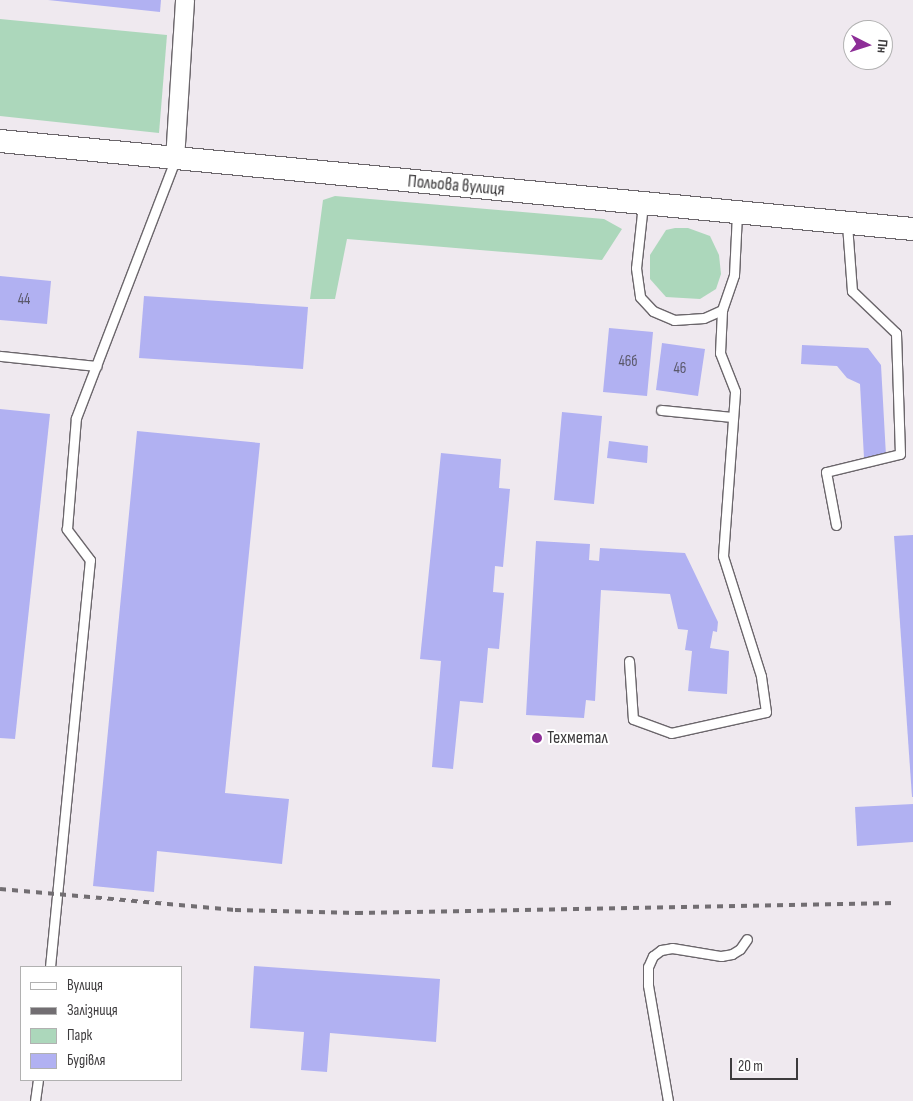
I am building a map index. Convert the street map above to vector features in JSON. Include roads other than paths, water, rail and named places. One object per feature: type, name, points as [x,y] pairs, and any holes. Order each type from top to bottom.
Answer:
[{"type":"street","points":[[175,160],[185,0]]},
{"type":"street","name":"Польова вулиця","points":[[0,141],[175,160],[913,230]]},
{"type":"lane","points":[[50,966],[90,560],[67,529],[76,418],[175,160]]},
{"type":"lane","points":[[643,204],[636,268],[640,297],[653,311],[674,320],[704,318],[722,310]]},
{"type":"lane","points":[[628,661],[633,718],[671,733],[766,712],[760,676],[723,556],[735,391],[720,353],[722,310],[734,276],[737,213]]},
{"type":"lane","points":[[836,525],[826,472],[900,454],[896,333],[852,291],[847,224]]},
{"type":"lane","points":[[0,356],[96,366]]},
{"type":"lane","points":[[661,410],[733,418]]},
{"type":"lane","points":[[668,1101],[648,985],[648,967],[653,956],[661,950],[672,948],[721,956],[732,954],[740,949],[746,939]]},
{"type":"lane","points":[[36,1101],[38,1081]]},
{"type":"railway","points":[[0,889],[235,910],[357,913],[896,903]]},
{"type":"place","name":"Техметал","points":[[537,738]]}]
